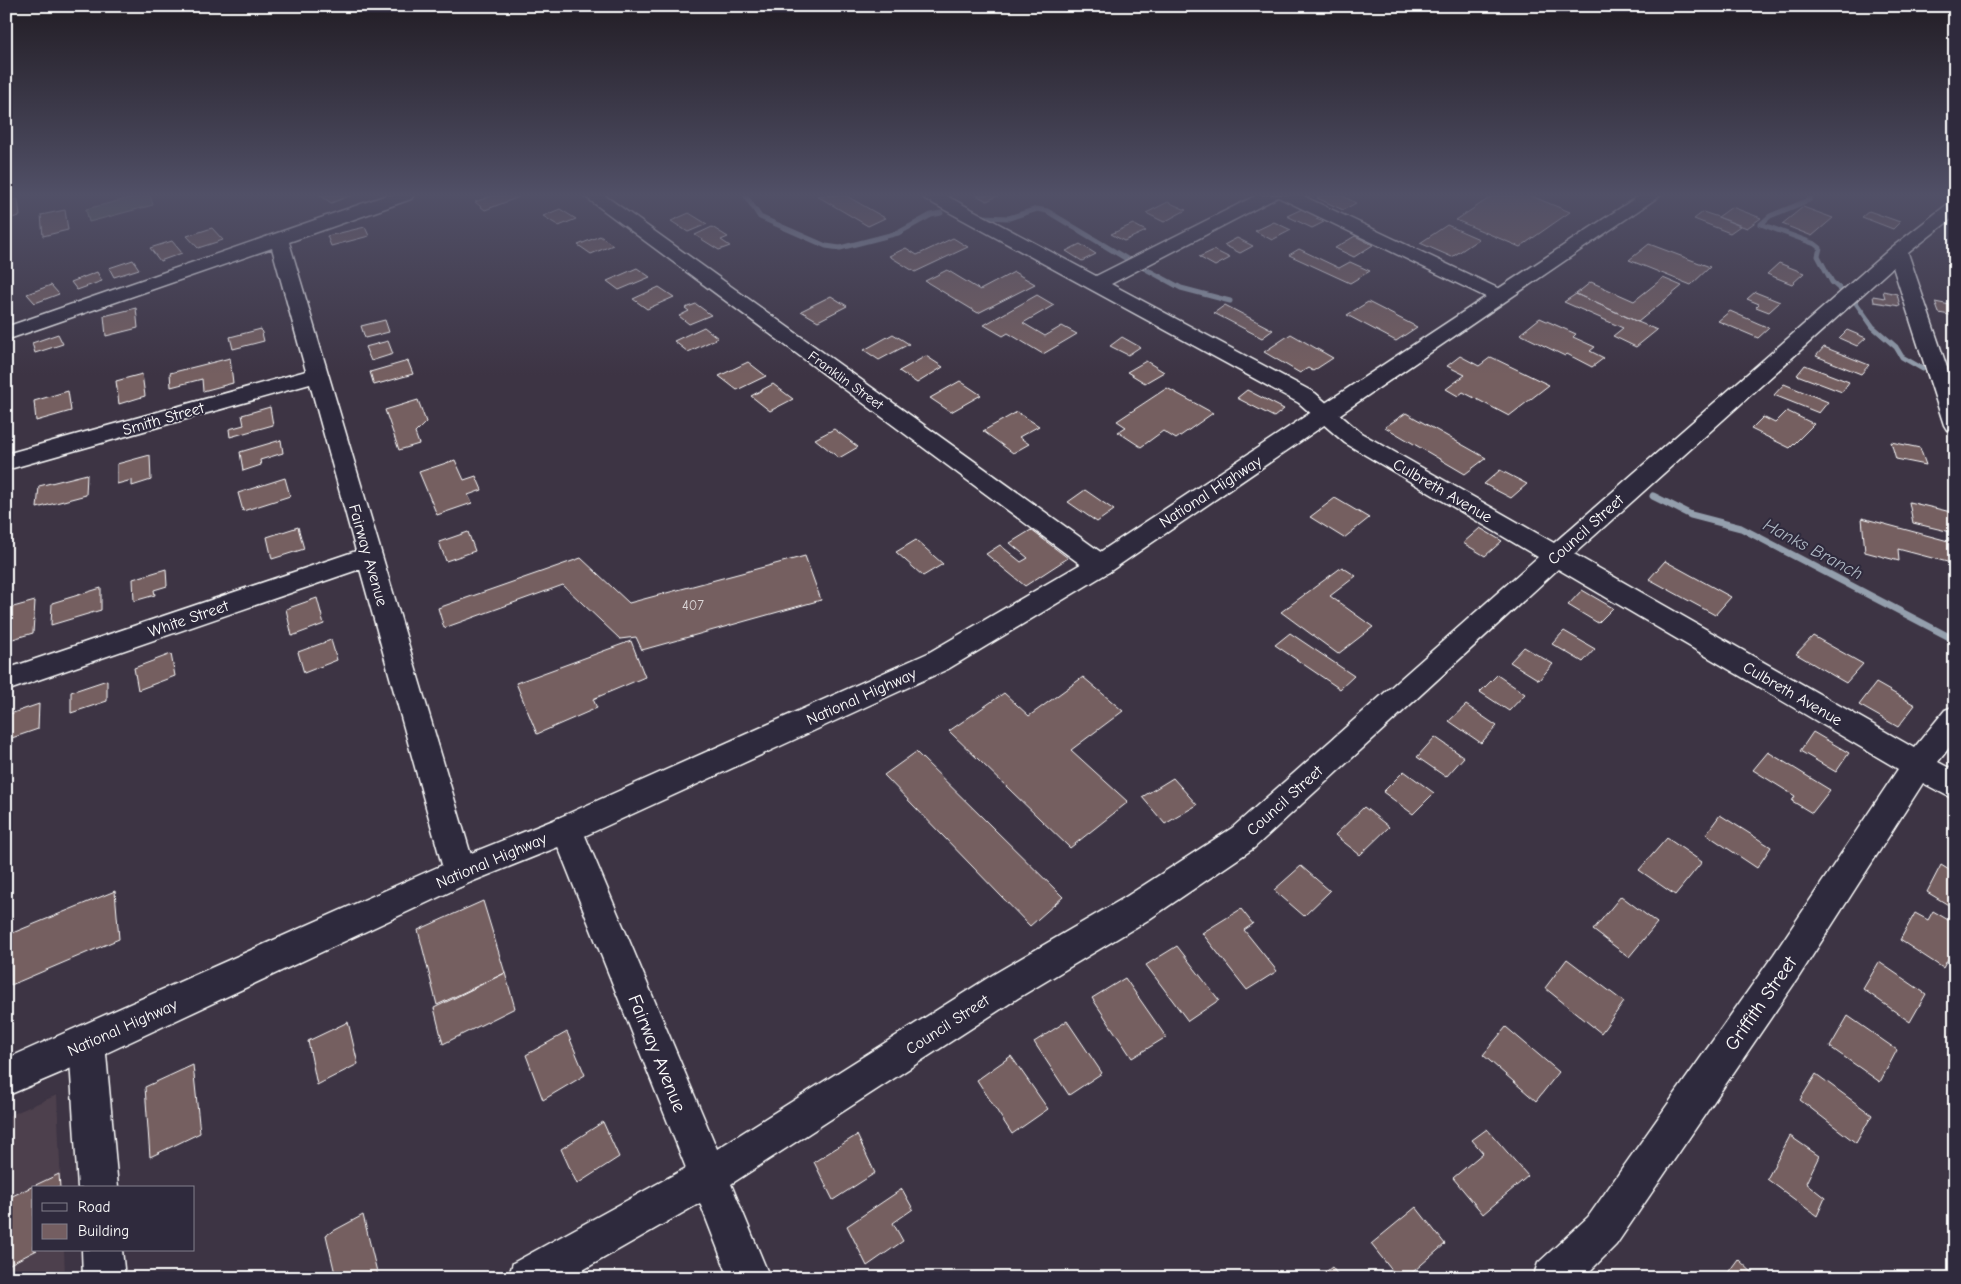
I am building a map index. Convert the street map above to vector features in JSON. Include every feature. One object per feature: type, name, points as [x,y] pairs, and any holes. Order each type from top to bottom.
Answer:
[{"type":"street","points":[[6,334],[231,255]]},
{"type":"street","name":"Fairway Avenue","points":[[284,255],[460,872]]},
{"type":"street","name":"Franklin Street","points":[[674,255],[1100,565]]},
{"type":"street","name":"Culbreth Avenue","points":[[1040,255],[1307,398],[1353,438],[1955,787]]},
{"type":"street","points":[[1094,285],[1153,255]]},
{"type":"street","points":[[1412,255],[1499,296]]},
{"type":"street","name":"National Highway","points":[[6,1078],[88,1043],[460,872],[567,829],[938,661],[1100,565],[1327,415],[1561,255]]},
{"type":"street","name":"Council Street","points":[[528,1278],[708,1177],[1006,986],[1136,910],[1243,838],[1556,555],[1895,255]]},
{"type":"street","points":[[1899,255],[1955,425]]},
{"type":"street","name":"Smith Street","points":[[6,462],[319,374]]},
{"type":"street","name":"White Street","points":[[6,680],[370,556]]},
{"type":"street","name":"Griffith Street","points":[[1552,1278],[1602,1231],[1786,966],[1918,765],[1955,718]]},
{"type":"street","name":"Fairway Avenue","points":[[567,829],[750,1278]]},
{"type":"street","points":[[88,1043],[98,1186]]},
{"type":"street","points":[[102,1252],[104,1278]]},
{"type":"shaded area","points":[[57,1095],[61,1186],[32,1186],[32,1252],[64,1252],[65,1278],[6,1278],[6,1117]]},
{"type":"building","points":[[155,255],[177,255],[160,261]]},
{"type":"building","points":[[951,255],[915,272],[889,256]]},
{"type":"building","points":[[1072,255],[1094,255],[1082,261]]},
{"type":"building","points":[[1203,255],[1224,255],[1230,258],[1215,266],[1199,257]]},
{"type":"building","points":[[1289,255],[1311,255],[1339,268],[1350,262],[1370,271],[1350,283]]},
{"type":"building","points":[[1635,255],[1678,255],[1710,267],[1691,285],[1629,260]]},
{"type":"building","points":[[133,260],[139,269],[114,277],[109,268]]},
{"type":"building","points":[[1779,263],[1804,273],[1792,284],[1767,274]]},
{"type":"building","points":[[637,268],[650,277],[619,290],[607,281]]},
{"type":"building","points":[[947,270],[980,290],[1014,272],[1035,284],[978,313],[925,281]]},
{"type":"building","points":[[97,272],[102,281],[77,290],[71,282]]},
{"type":"building","points":[[1663,278],[1682,286],[1638,322],[1576,294],[1591,282],[1634,301]]},
{"type":"building","points":[[51,285],[59,294],[35,303],[27,294]]},
{"type":"building","points":[[659,287],[674,297],[647,309],[633,299]]},
{"type":"building","points":[[1883,291],[1897,294],[1900,306],[1874,302],[1873,296],[1885,298]]},
{"type":"building","points":[[1755,292],[1780,302],[1769,312],[1756,307],[1759,304],[1747,299]]},
{"type":"building","points":[[1576,294],[1657,330],[1636,347],[1613,336],[1623,328],[1564,302]]},
{"type":"building","points":[[1037,295],[1054,305],[1023,323],[1045,336],[1062,326],[1077,334],[1043,354],[1008,333],[1003,336],[984,325]]},
{"type":"building","points":[[831,296],[847,306],[818,321],[801,311]]},
{"type":"building","points":[[1368,302],[1417,327],[1396,341],[1347,315]]},
{"type":"building","points":[[1935,302],[1955,306],[1955,316],[1939,313]]},
{"type":"building","points":[[696,304],[711,315],[689,324],[679,316],[689,311],[685,308]]},
{"type":"building","points":[[1225,305],[1273,330],[1262,338],[1214,313]]},
{"type":"building","points":[[136,308],[138,328],[106,336],[104,316]]},
{"type":"building","points":[[1730,311],[1769,328],[1758,338],[1718,321]]},
{"type":"building","points":[[1540,318],[1576,334],[1573,337],[1595,347],[1590,351],[1604,358],[1592,367],[1520,334]]},
{"type":"building","points":[[385,320],[389,332],[365,338],[361,326]]},
{"type":"building","points":[[704,327],[718,338],[688,352],[674,341]]},
{"type":"building","points":[[261,329],[264,341],[233,349],[230,337]]},
{"type":"building","points":[[1847,330],[1866,338],[1857,346],[1839,338]]},
{"type":"building","points":[[58,334],[63,344],[35,353],[32,343]]},
{"type":"building","points":[[893,334],[909,344],[879,360],[864,350]]},
{"type":"building","points":[[1291,334],[1333,358],[1313,371],[1308,368],[1300,373],[1264,352]]},
{"type":"building","points":[[1122,337],[1140,347],[1128,355],[1110,346]]},
{"type":"building","points":[[388,341],[393,354],[371,361],[365,347]]},
{"type":"building","points":[[1824,347],[1869,365],[1861,374],[1816,356]]},
{"type":"building","points":[[926,356],[943,367],[917,383],[899,371]]},
{"type":"building","points":[[1460,356],[1479,366],[1491,357],[1549,385],[1509,416],[1463,392],[1458,396],[1446,389],[1465,375],[1447,366]]},
{"type":"building","points":[[230,358],[233,383],[203,391],[202,379],[171,387],[170,373]]},
{"type":"building","points":[[408,361],[413,374],[374,385],[370,372]]},
{"type":"building","points":[[1146,361],[1164,372],[1145,383],[1127,372]]},
{"type":"building","points":[[748,362],[766,376],[737,390],[719,376]]},
{"type":"building","points":[[1805,365],[1849,382],[1842,392],[1797,375]]},
{"type":"building","points":[[142,374],[145,396],[119,404],[116,381]]},
{"type":"building","points":[[960,381],[981,395],[951,412],[930,398]]},
{"type":"building","points":[[773,384],[793,399],[770,411],[751,396]]},
{"type":"building","points":[[1784,384],[1828,402],[1819,413],[1774,395]]},
{"type":"building","points":[[1167,388],[1213,413],[1176,439],[1163,431],[1141,447],[1118,432],[1126,427],[1117,421]]},
{"type":"building","points":[[1247,390],[1284,409],[1274,417],[1237,398]]},
{"type":"building","points":[[68,391],[71,411],[36,421],[34,401]]},
{"type":"building","points":[[418,400],[426,422],[415,433],[419,444],[399,450],[385,410]]},
{"type":"building","points":[[270,407],[273,425],[230,437],[229,429],[244,425],[242,415]]},
{"type":"building","points":[[1787,411],[1814,424],[1790,448],[1751,429],[1763,417],[1775,423]]},
{"type":"building","points":[[1017,412],[1039,426],[1019,437],[1029,444],[1013,453],[983,431]]},
{"type":"building","points":[[1406,413],[1486,458],[1465,474],[1385,427]]},
{"type":"building","points":[[834,429],[858,447],[839,458],[815,439]]},
{"type":"building","points":[[281,440],[283,453],[260,460],[261,465],[243,471],[240,452]]},
{"type":"building","points":[[1891,442],[1920,448],[1926,465],[1896,459]]},
{"type":"building","points":[[150,455],[151,480],[132,486],[132,480],[117,484],[117,464]]},
{"type":"building","points":[[455,460],[464,480],[476,476],[482,490],[468,495],[472,503],[437,515],[419,472]]},
{"type":"building","points":[[1500,470],[1527,484],[1511,498],[1484,484]]},
{"type":"building","points":[[87,474],[86,495],[37,508],[39,486]]},
{"type":"building","points":[[285,478],[290,496],[243,511],[238,493]]},
{"type":"building","points":[[1085,490],[1114,510],[1097,522],[1068,502]]},
{"type":"building","points":[[1335,498],[1369,518],[1344,538],[1310,517]]},
{"type":"building","points":[[1909,502],[1955,513],[1955,533],[1913,523]]},
{"type":"building","points":[[1862,518],[1952,542],[1955,564],[1898,549],[1899,561],[1865,552]]},
{"type":"building","points":[[298,527],[304,549],[272,559],[267,537]]},
{"type":"building","points":[[1480,528],[1502,541],[1485,556],[1463,543]]},
{"type":"building","points":[[1031,530],[1068,558],[1025,586],[986,554],[1000,545],[1021,562],[1028,558],[1010,543]]},
{"type":"building","points":[[468,532],[475,551],[446,561],[439,542]]},
{"type":"building","points":[[916,540],[943,564],[923,576],[896,552]]},
{"type":"building","points":[[805,556],[821,600],[642,650],[636,637],[620,639],[563,585],[444,628],[438,608],[581,558],[629,603]]},
{"type":"building","points":[[1665,561],[1731,597],[1715,615],[1649,579]]},
{"type":"building","points":[[1342,567],[1356,576],[1330,596],[1373,627],[1338,654],[1281,612]]},
{"type":"building","points":[[166,569],[167,586],[154,590],[155,595],[134,601],[133,579]]},
{"type":"building","points":[[101,588],[101,610],[51,625],[52,603]]},
{"type":"building","points":[[1582,590],[1613,608],[1598,623],[1568,605]]},
{"type":"building","points":[[317,598],[324,624],[292,636],[286,609]]},
{"type":"building","points":[[35,601],[33,633],[6,641],[6,609]]},
{"type":"building","points":[[1564,631],[1595,649],[1583,662],[1552,644]]},
{"type":"building","points":[[1290,633],[1354,676],[1340,689],[1275,645]]},
{"type":"building","points":[[1813,636],[1863,664],[1846,683],[1796,654]]},
{"type":"building","points":[[331,640],[337,660],[304,673],[298,652]]},
{"type":"building","points":[[631,641],[645,677],[593,699],[597,708],[537,734],[516,683]]},
{"type":"building","points":[[1524,647],[1553,664],[1539,680],[1510,662]]},
{"type":"building","points":[[171,654],[175,676],[138,690],[134,668]]},
{"type":"building","points":[[1497,675],[1525,694],[1509,711],[1480,692]]},
{"type":"building","points":[[1083,677],[1123,711],[1071,750],[1128,802],[1070,848],[949,731],[1004,693],[1029,716]]},
{"type":"building","points":[[107,680],[107,701],[71,713],[71,692]]},
{"type":"building","points":[[1876,683],[1915,705],[1898,727],[1859,705]]},
{"type":"building","points":[[39,704],[38,729],[6,740],[7,715]]},
{"type":"building","points":[[1466,705],[1497,726],[1481,743],[1449,721]]},
{"type":"building","points":[[1813,732],[1849,753],[1836,772],[1800,751]]},
{"type":"building","points":[[1435,737],[1464,757],[1446,777],[1417,757]]},
{"type":"building","points":[[916,752],[1063,897],[1030,926],[884,775]]},
{"type":"building","points":[[1768,752],[1830,790],[1812,813],[1792,801],[1795,796],[1753,770]]},
{"type":"building","points":[[1404,771],[1434,793],[1413,814],[1383,792]]},
{"type":"building","points":[[1173,778],[1197,805],[1165,824],[1142,797]]},
{"type":"building","points":[[1364,807],[1389,827],[1360,855],[1335,835]]},
{"type":"building","points":[[1720,815],[1771,847],[1757,868],[1706,834]]},
{"type":"building","points":[[1667,838],[1702,862],[1675,895],[1639,870]]},
{"type":"building","points":[[1941,865],[1954,873],[1955,871],[1955,909],[1927,892]]},
{"type":"building","points":[[1301,866],[1330,891],[1304,916],[1274,890]]},
{"type":"building","points":[[115,891],[119,939],[11,985],[10,934]]},
{"type":"building","points":[[1621,896],[1657,923],[1629,957],[1593,930]]},
{"type":"building","points":[[483,901],[505,973],[437,1005],[418,930]]},
{"type":"building","points":[[1241,909],[1253,924],[1244,930],[1277,971],[1247,990],[1202,933]]},
{"type":"building","points":[[1933,911],[1955,924],[1955,946],[1943,968],[1900,940],[1915,913],[1928,920]]},
{"type":"building","points":[[1177,946],[1219,1000],[1188,1021],[1146,965]]},
{"type":"building","points":[[1567,959],[1624,1002],[1601,1033],[1545,988]]},
{"type":"building","points":[[1879,962],[1926,994],[1910,1022],[1863,989]]},
{"type":"building","points":[[505,973],[515,1008],[443,1044],[434,1008]]},
{"type":"building","points":[[1125,978],[1166,1037],[1132,1058],[1092,998]]},
{"type":"building","points":[[1848,1016],[1897,1050],[1880,1082],[1830,1047]]},
{"type":"building","points":[[1067,1021],[1102,1073],[1069,1095],[1034,1042]]},
{"type":"building","points":[[348,1022],[358,1064],[317,1085],[308,1041]]},
{"type":"building","points":[[1506,1027],[1559,1072],[1536,1101],[1483,1055]]},
{"type":"building","points":[[567,1032],[585,1075],[543,1100],[526,1055]]},
{"type":"building","points":[[1011,1056],[1048,1109],[1012,1134],[977,1080]]},
{"type":"building","points":[[193,1065],[200,1133],[150,1157],[145,1087]]},
{"type":"building","points":[[1816,1074],[1872,1115],[1856,1143],[1800,1100]]},
{"type":"building","points":[[603,1122],[619,1157],[577,1184],[561,1149]]},
{"type":"building","points":[[1487,1129],[1528,1176],[1483,1214],[1453,1178],[1483,1153],[1472,1140]]},
{"type":"building","points":[[857,1135],[875,1173],[833,1200],[814,1162]]},
{"type":"building","points":[[1790,1136],[1819,1156],[1806,1183],[1825,1198],[1817,1216],[1767,1179]]},
{"type":"building","points":[[59,1174],[60,1186],[34,1186]]},
{"type":"building","points":[[32,1187],[33,1252],[6,1266],[6,1199]]},
{"type":"building","points":[[902,1189],[913,1209],[893,1223],[903,1241],[867,1266],[847,1226]]},
{"type":"building","points":[[1416,1207],[1445,1244],[1406,1278],[1398,1278],[1371,1244]]},
{"type":"building","points":[[363,1215],[378,1276],[336,1278],[326,1235]]},
{"type":"building","points":[[1738,1259],[1758,1278],[1724,1278]]},
{"type":"building","points":[[1332,1267],[1340,1278],[1318,1278]]},
{"type":"waterway","name":"Hanks Branch","points":[[1120,255],[1127,259]]},
{"type":"waterway","points":[[1818,255],[1832,282],[1840,289]]},
{"type":"waterway","name":"Hanks Branch","points":[[1144,268],[1181,288],[1230,301]]},
{"type":"waterway","points":[[1856,303],[1873,327],[1896,347],[1902,357],[1923,369]]},
{"type":"waterway","name":"Hanks Branch","points":[[1653,496],[1691,515],[1741,528],[1955,640]]}]
